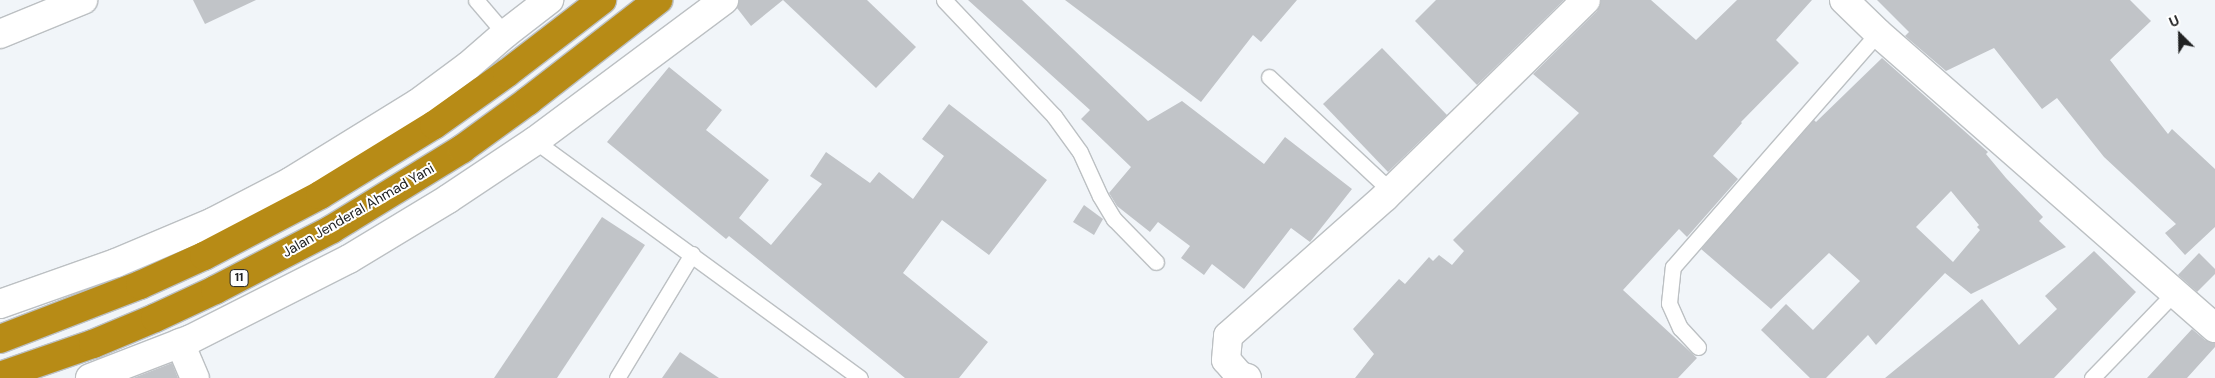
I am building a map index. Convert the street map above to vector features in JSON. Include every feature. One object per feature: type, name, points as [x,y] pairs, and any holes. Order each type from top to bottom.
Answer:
[{"type":"highway","points":[[0,339],[75,312],[204,256],[320,194],[434,125],[507,73],[602,0]]},
{"type":"highway","name":"Jalan Jenderal Ahmad Yani","points":[[0,376],[93,344],[215,290],[332,229],[462,149],[528,101],[658,0]]},
{"type":"highway","points":[[507,73],[528,101]]},
{"type":"street","points":[[0,34],[83,0]]},
{"type":"street","points":[[0,304],[116,263],[213,222],[290,182],[418,103],[468,66],[502,30],[549,0]]},
{"type":"street","points":[[90,378],[180,343],[269,301],[349,259],[448,199],[534,141],[724,0]]},
{"type":"street","points":[[1247,378],[1240,376],[1226,360],[1228,336],[1391,191],[1586,0]]},
{"type":"street","points":[[1844,0],[1878,33],[2215,328]]},
{"type":"street","points":[[180,343],[195,378]]},
{"type":"lane","points":[[944,0],[1054,116],[1080,152],[1100,196],[1114,218],[1156,262]]},
{"type":"lane","points":[[477,1],[502,30]]},
{"type":"lane","points":[[1698,347],[1680,328],[1669,302],[1673,267],[1878,33]]},
{"type":"lane","points":[[1270,78],[1391,191]]},
{"type":"lane","points":[[534,141],[692,254],[860,378]]},
{"type":"lane","points":[[617,378],[692,254]]},
{"type":"lane","points":[[2092,378],[2174,293]]},
{"type":"building","points":[[193,0],[256,0],[205,24]]},
{"type":"building","points":[[739,0],[783,0],[751,26],[737,8]]},
{"type":"building","points":[[783,0],[867,0],[916,47],[876,88]]},
{"type":"building","points":[[968,0],[1022,0],[1148,121],[1182,101],[1264,164],[1285,137],[1352,189],[1310,242],[1291,228],[1244,289],[1212,264],[1204,275],[1181,258],[1190,246],[1158,222],[1150,232],[1117,206],[1109,193],[1131,167],[1081,119],[1090,110]]},
{"type":"building","points":[[1065,0],[1297,0],[1261,42],[1253,35],[1201,102]]},
{"type":"building","points":[[1436,0],[1564,0],[1477,85],[1415,21]]},
{"type":"building","points":[[1601,0],[1651,0],[1696,40],[1737,0],[1812,0],[1776,40],[1799,63],[1741,122],[1713,156],[1738,179],[1687,237],[1679,229],[1623,290],[1697,358],[1678,378],[1355,378],[1374,354],[1353,329],[1399,279],[1405,284],[1429,257],[1433,261],[1439,255],[1452,265],[1464,251],[1453,240],[1579,113],[1533,74],[1597,11]]},
{"type":"building","points":[[1877,0],[2130,0],[2151,21],[2110,60],[2168,134],[2172,129],[2215,169],[2215,227],[2185,255],[2165,233],[2176,224],[2104,157],[2057,98],[2042,109],[1994,48],[1946,71],[1905,36],[1909,32]]},
{"type":"building","points":[[1382,48],[1447,115],[1388,172],[1323,104]]},
{"type":"building","points":[[1882,58],[1988,152],[1986,154],[2006,178],[2043,217],[2039,221],[2066,247],[1971,294],[1945,273],[1876,345],[1868,335],[1826,378],[1810,378],[1761,330],[1786,304],[1813,330],[1860,281],[1829,253],[1771,309],[1701,249],[1814,120],[1816,122]],"holes":[[[1951,191],[1979,225],[1977,227],[1980,230],[1953,262],[1916,227]]]},
{"type":"building","points":[[669,67],[722,110],[706,130],[769,180],[739,218],[771,245],[822,184],[810,176],[826,152],[870,183],[879,172],[913,199],[944,156],[922,139],[949,104],[1047,180],[989,255],[942,220],[903,273],[988,342],[959,378],[905,378],[729,236],[726,239],[607,142]]},
{"type":"building","points":[[1084,205],[1103,219],[1094,235],[1073,222]]},
{"type":"building","points":[[602,217],[645,245],[557,378],[494,378]]},
{"type":"building","points":[[2094,251],[2136,292],[2054,378],[1885,378],[1982,299],[2019,345],[2057,309],[2045,296]]},
{"type":"building","points":[[2199,253],[2215,269],[2215,274],[2197,292],[2178,275]]},
{"type":"building","points":[[2192,329],[2205,340],[2215,343],[2215,347],[2187,378],[2147,378]]},
{"type":"building","points":[[680,352],[719,378],[662,378]]},
{"type":"building","points":[[172,363],[178,378],[133,378]]}]
